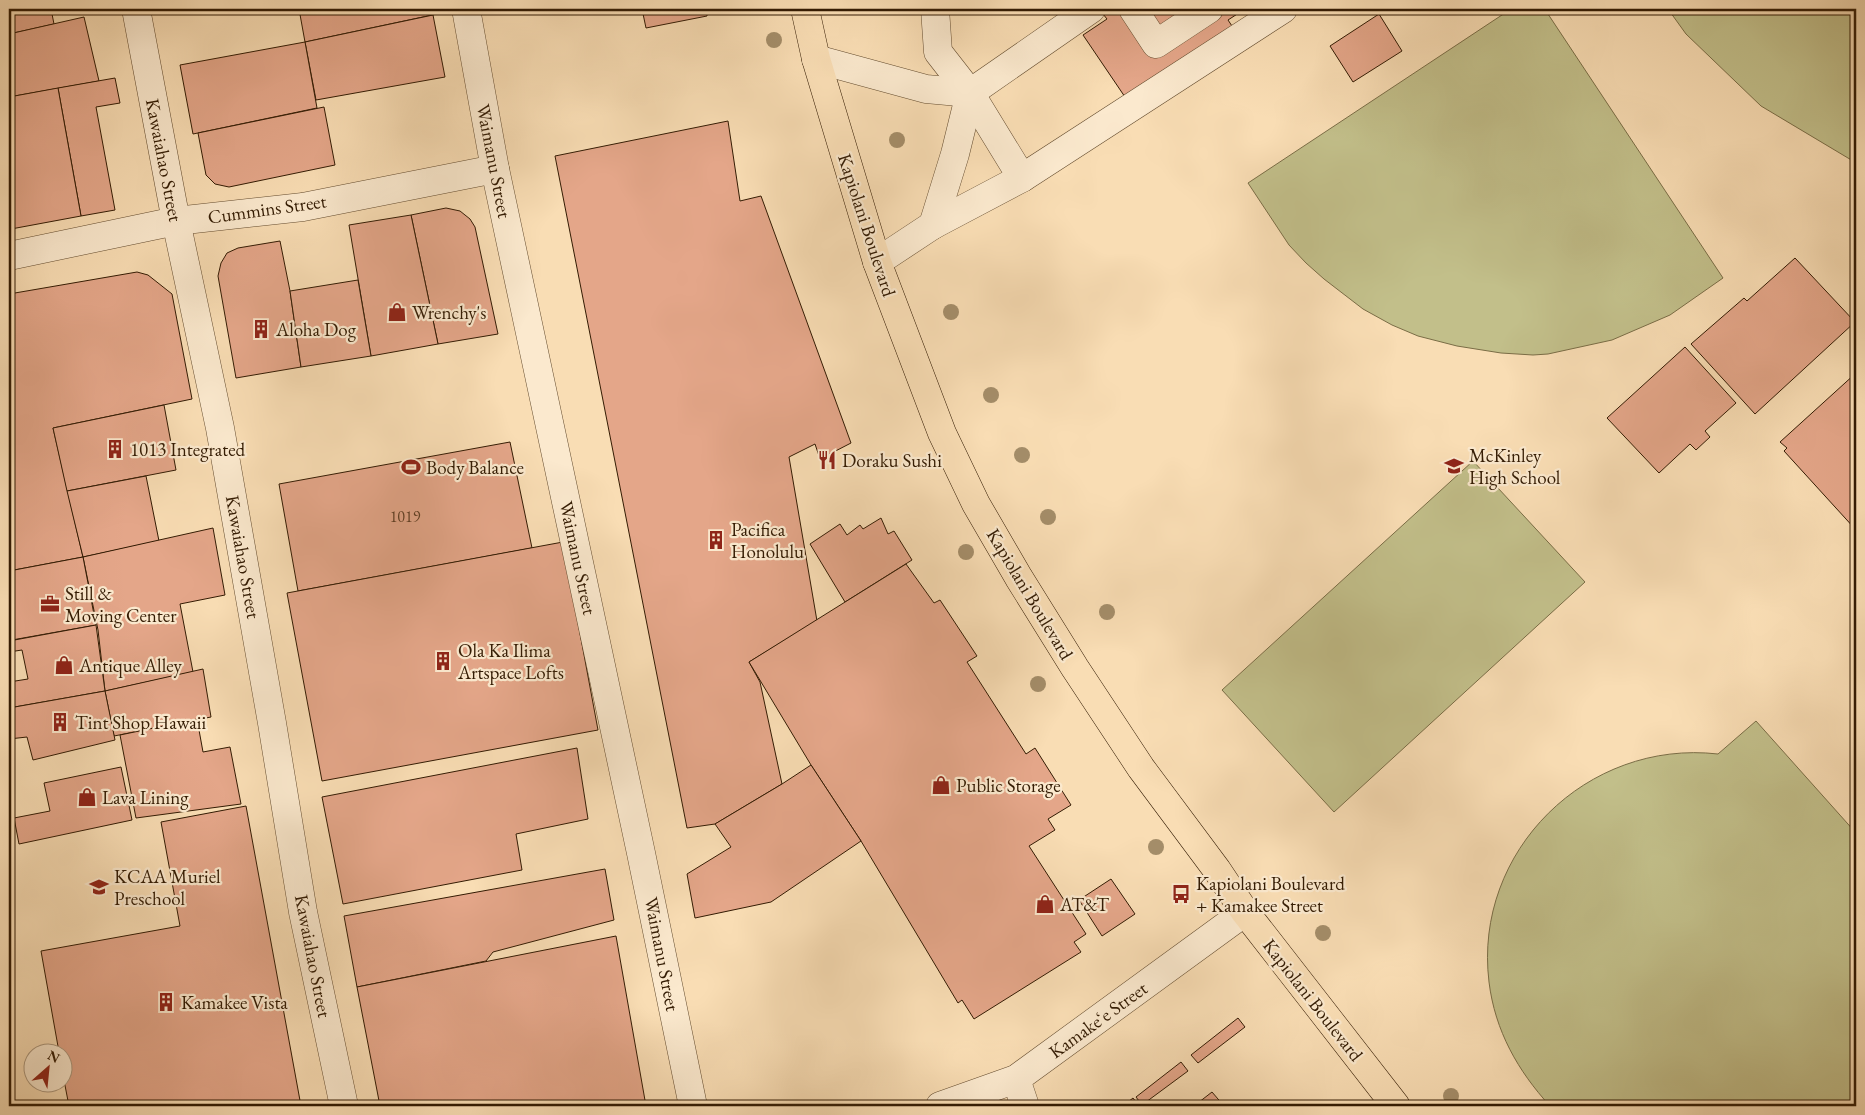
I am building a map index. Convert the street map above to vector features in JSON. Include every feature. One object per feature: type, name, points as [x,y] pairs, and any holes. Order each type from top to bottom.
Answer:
[{"type":"main road","name":"Kapiolani Boulevard","points":[[805,9],[816,59],[877,262],[942,433],[976,504],[1019,578],[1141,768],[1217,870],[1245,912],[1396,1106]]},
{"type":"street","name":"Kawaiahao Street","points":[[136,9],[176,221],[220,428],[303,912],[344,1106]]},
{"type":"street","name":"Waimanu Street","points":[[466,9],[495,169],[693,1106]]},
{"type":"street","points":[[935,9],[938,52],[970,93],[1022,178]]},
{"type":"street","points":[[816,59],[926,89],[970,93],[1091,9]]},
{"type":"street","points":[[1133,9],[1156,44],[1210,9]]},
{"type":"street","points":[[877,262],[933,226],[1022,178],[1283,9]]},
{"type":"street","points":[[933,226],[955,154],[970,93]]},
{"type":"street","name":"Cummins Street","points":[[9,256],[176,221],[303,207],[495,169]]},
{"type":"street","name":"Kamakeʻe Street","points":[[940,1106],[1016,1079],[1245,912]]},
{"type":"street","points":[[1016,1079],[1025,1106]]},
{"type":"shaded area","points":[[1511,9],[1546,11],[1723,278],[1670,315],[1612,340],[1548,354],[1501,353],[1457,346],[1418,336],[1392,325],[1363,309],[1324,279],[1289,245],[1248,183]]},
{"type":"shaded area","points":[[1668,9],[1856,9],[1856,161],[1853,161],[1761,106],[1686,34]]},
{"type":"shaded area","points":[[1473,461],[1585,582],[1334,812],[1222,690]]},
{"type":"shaded area","points":[[1756,721],[1856,833],[1856,1106],[1550,1106],[1538,1093],[1518,1064],[1502,1034],[1489,982],[1489,934],[1500,889],[1520,848],[1548,813],[1584,785],[1625,765],[1670,754],[1718,754]]},
{"type":"building","points":[[9,9],[51,9],[54,24],[9,34]]},
{"type":"building","points":[[299,9],[437,9],[437,14],[305,42]]},
{"type":"building","points":[[642,9],[727,9],[707,13],[707,16],[646,28]]},
{"type":"building","points":[[1099,9],[1245,9],[1228,20],[1232,26],[1125,97],[1083,35],[1107,19]]},
{"type":"building","points":[[1379,14],[1402,51],[1353,82],[1330,46]]},
{"type":"building","points":[[433,15],[445,77],[316,100],[305,42]]},
{"type":"building","points":[[84,17],[99,81],[9,97],[9,34]]},
{"type":"building","points":[[305,42],[317,108],[193,134],[180,65]]},
{"type":"building","points":[[115,78],[120,103],[96,107],[115,210],[81,216],[58,88]]},
{"type":"building","points":[[58,88],[81,216],[11,229],[9,215],[9,97]]},
{"type":"building","points":[[324,107],[335,165],[229,187],[215,184],[206,175],[198,133]]},
{"type":"building","name":"Pacifica Honolulu","points":[[728,121],[740,201],[761,196],[851,443],[820,459],[815,444],[789,457],[817,621],[749,662],[760,682],[782,784],[715,824],[687,828],[555,156]]},
{"type":"building","points":[[446,208],[460,211],[470,219],[475,227],[498,334],[438,344],[411,215]]},
{"type":"building","name":"Wrenchy's","points":[[411,215],[438,344],[371,356],[349,225]]},
{"type":"building","name":"Aloha Dog","points":[[280,241],[290,291],[301,367],[236,378],[218,276],[221,263],[227,253],[238,248]]},
{"type":"building","points":[[1795,258],[1855,322],[1755,414],[1691,344],[1744,298],[1747,301]]},
{"type":"building","points":[[137,272],[148,275],[172,294],[192,399],[53,428],[83,557],[9,571],[9,294]]},
{"type":"building","points":[[358,280],[371,356],[301,367],[290,291]]},
{"type":"building","points":[[1685,347],[1736,403],[1705,431],[1710,437],[1696,450],[1690,444],[1659,473],[1607,418]]},
{"type":"building","points":[[1856,373],[1856,530],[1784,451],[1787,448],[1780,442]]},
{"type":"building","name":"1013 Integrated","points":[[164,405],[176,470],[67,491],[53,428]]},
{"type":"building","points":[[510,442],[532,548],[298,591],[279,484]]},
{"type":"building","points":[[146,476],[159,541],[83,557],[67,491]]},
{"type":"building","points":[[881,518],[888,534],[894,531],[912,560],[845,602],[810,544],[840,524],[847,535],[860,525],[863,529]]},
{"type":"building","points":[[213,528],[225,595],[180,604],[193,672],[105,691],[98,630],[83,557]]},
{"type":"building","name":"Ola Ka Ilima Artspace Lofts","points":[[563,542],[598,730],[322,781],[287,593]]},
{"type":"building","name":"Still & Moving Center","points":[[83,557],[96,625],[12,640],[9,621],[9,571]]},
{"type":"building","name":"Public Storage","points":[[906,564],[934,603],[940,600],[977,656],[967,662],[1026,754],[1035,748],[1071,805],[1048,819],[1055,830],[1029,846],[1086,934],[1074,942],[1081,952],[974,1019],[962,1000],[958,1003],[861,841],[811,765],[749,662]]},
{"type":"building","name":"Antique Alley","points":[[96,625],[105,691],[9,708],[9,682],[28,679],[22,650],[9,652],[9,641]]},
{"type":"building","points":[[203,669],[211,717],[114,736],[105,691]]},
{"type":"building","name":"Tint Shop Hawaii","points":[[105,691],[115,740],[33,760],[27,737],[9,739],[9,708]]},
{"type":"building","points":[[197,719],[203,752],[230,747],[241,804],[136,818],[120,735]]},
{"type":"building","points":[[577,748],[588,819],[516,834],[522,870],[343,904],[322,797]]},
{"type":"building","points":[[811,765],[861,841],[771,902],[695,918],[687,874],[731,847],[715,824]]},
{"type":"building","name":"Lava Lining","points":[[121,767],[132,820],[19,844],[14,818],[50,811],[44,783]]},
{"type":"building","name":"Kamakee Vista","points":[[246,806],[301,1106],[69,1106],[66,1092],[72,1092],[72,1042],[57,1042],[41,951],[180,926],[161,822]]},
{"type":"building","points":[[605,869],[614,920],[493,952],[486,961],[357,987],[344,916]]},
{"type":"building","points":[[1111,879],[1135,914],[1102,936],[1079,900]]},
{"type":"building","points":[[616,936],[646,1106],[380,1106],[357,987]]},
{"type":"building","points":[[1238,1018],[1245,1027],[1198,1063],[1191,1055]]},
{"type":"building","points":[[1181,1062],[1188,1071],[1142,1105],[1136,1097]]},
{"type":"building","points":[[1212,1092],[1224,1106],[1194,1106]]},
{"type":"building","points":[[1133,1098],[1139,1106],[1123,1106]]},
{"type":"place","name":"Wrenchy's","points":[[397,312]]},
{"type":"place","name":"Aloha Dog","points":[[261,329]]},
{"type":"place","name":"1013 Integrated","points":[[115,449]]},
{"type":"place","name":"Doraku Sushi","points":[[827,460]]},
{"type":"place","name":"McKinley High School","points":[[1454,466]]},
{"type":"place","name":"Body Balance","points":[[411,467]]},
{"type":"place","name":"Pacifica Honolulu","points":[[716,540]]},
{"type":"place","name":"Still & Moving Center","points":[[50,604]]},
{"type":"place","name":"Ola Ka Ilima Artspace Lofts","points":[[443,661]]},
{"type":"place","name":"Antique Alley","points":[[64,665]]},
{"type":"place","name":"Tint Shop Hawaii","points":[[60,722]]},
{"type":"place","name":"Public Storage","points":[[941,785]]},
{"type":"place","name":"Lava Lining","points":[[87,797]]},
{"type":"place","name":"KCAA Muriel Preschool","points":[[99,887]]},
{"type":"place","name":"Kapiolani Boulevard + Kamakee Street","points":[[1181,894]]},
{"type":"place","name":"AT&T","points":[[1045,904]]},
{"type":"place","name":"Kamakee Vista","points":[[166,1002]]}]
